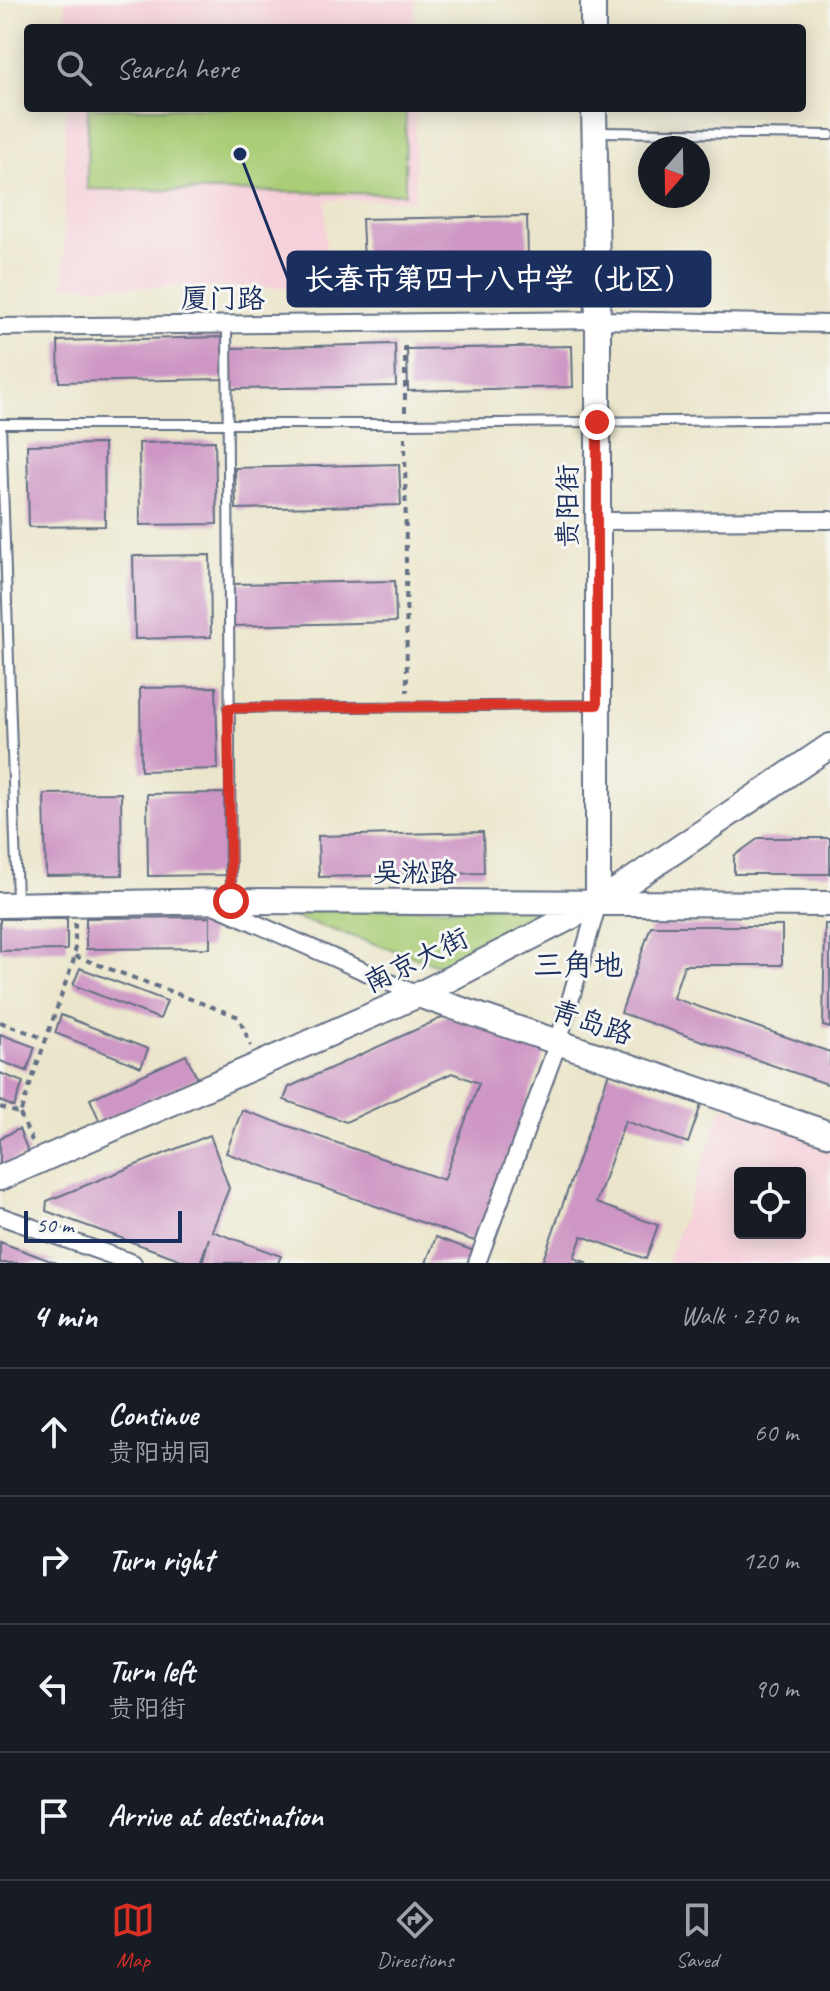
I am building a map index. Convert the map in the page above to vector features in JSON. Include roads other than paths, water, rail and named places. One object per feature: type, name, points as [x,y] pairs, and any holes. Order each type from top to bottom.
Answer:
[{"type":"street","points":[[593,0],[593,24]]},
{"type":"street","name":"贵阳街","points":[[594,120],[598,320],[598,903]]},
{"type":"street","name":"厦门路","points":[[0,327],[598,320],[830,324]]},
{"type":"street","points":[[597,521],[830,520]]},
{"type":"street","name":"南京大街","points":[[0,1178],[418,995],[598,903],[830,746]]},
{"type":"street","name":"吴淞路","points":[[8,905],[206,901],[830,904]]},
{"type":"street","name":"青岛路","points":[[206,901],[418,995],[830,1134]]},
{"type":"street","points":[[477,1263],[558,1043],[598,903]]},
{"type":"street","points":[[0,1216],[133,1263]]},
{"type":"lane","points":[[594,120],[830,135]]},
{"type":"lane","points":[[227,324],[231,901]]},
{"type":"lane","points":[[8,905],[1,424],[405,424],[830,419]]},
{"type":"lane","points":[[228,708],[597,705]]},
{"type":"place","name":"长春市第四十八中学（北区）","points":[[240,154]]},
{"type":"district","name":"三角地","points":[[578,965]]}]
